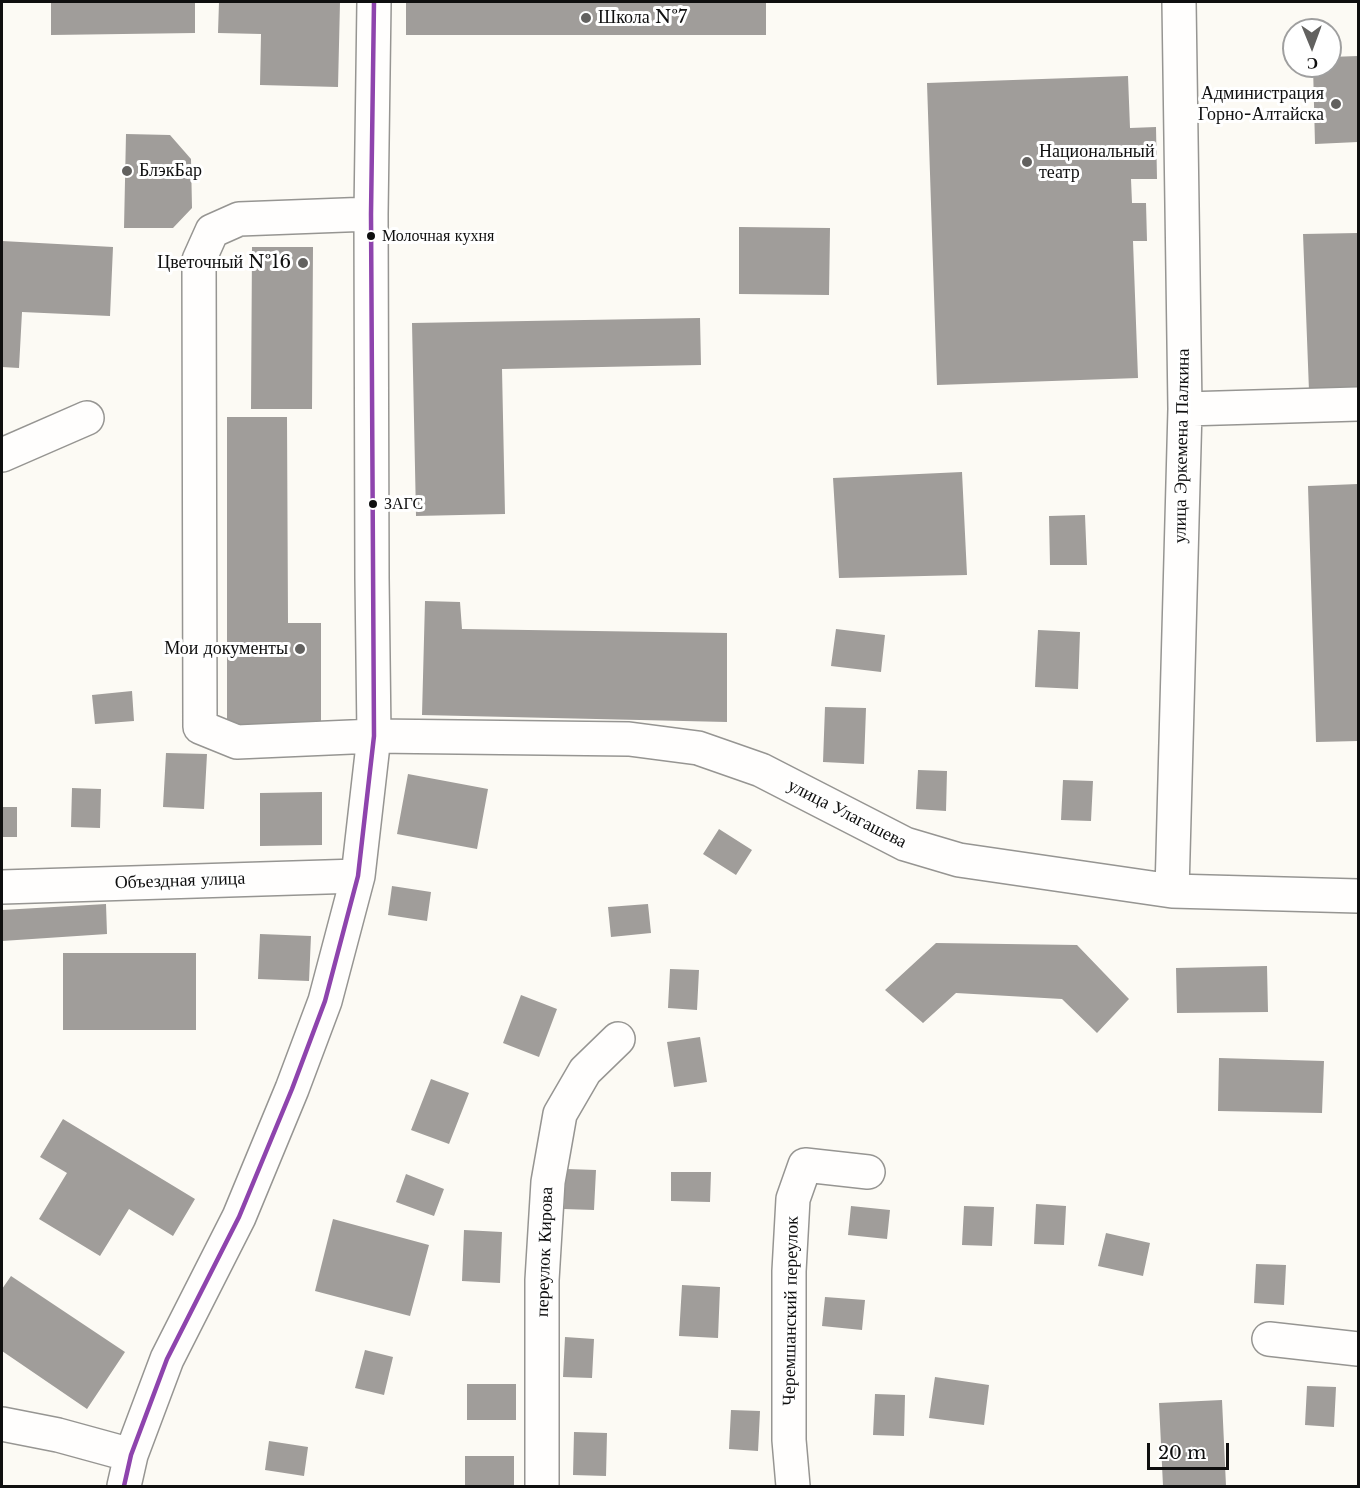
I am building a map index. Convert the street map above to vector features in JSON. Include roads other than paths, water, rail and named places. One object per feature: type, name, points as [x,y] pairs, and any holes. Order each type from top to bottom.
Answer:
[{"type":"street","points":[[2,1424],[58,1435],[128,1471],[167,1359],[239,1217],[292,1089],[325,1001],[358,876],[374,736],[371,214],[374,2]]},
{"type":"street","name":"улица Эркемена Палкина","points":[[1172,891],[1185,409],[1179,2]]},
{"type":"street","name":"улица Улагашева","points":[[371,214],[239,219],[212,231],[199,260],[200,727],[237,742],[374,736],[629,739],[698,748],[761,770],[904,844],[959,860],[1172,891],[1359,896]]},
{"type":"street","points":[[1185,409],[1359,404]]},
{"type":"street","points":[[2,455],[87,418]]},
{"type":"street","name":"Объездная улица","points":[[2,886],[358,876]]},
{"type":"street","name":"переулок Кирова","points":[[542,1486],[542,1280],[548,1182],[560,1114],[585,1071],[618,1039]]},
{"type":"street","name":"Черемшанский переулок","points":[[793,1486],[789,1440],[789,1271],[793,1198],[805,1165],[868,1172]]},
{"type":"street","points":[[1269,1339],[1359,1349]]},
{"type":"place","name":"Школа №7","points":[[586,18]]},
{"type":"place","name":"Администрация Горно-Алтайска","points":[[1336,104]]},
{"type":"place","name":"Национальный театр","points":[[1027,162]]},
{"type":"place","name":"БлэкБар","points":[[127,171]]},
{"type":"place","name":"Молочная кухня","points":[[371,236]]},
{"type":"place","name":"Цветочный №16","points":[[303,263]]},
{"type":"place","name":"ЗАГС","points":[[373,504]]},
{"type":"place","name":"Мои документы","points":[[300,649]]}]
